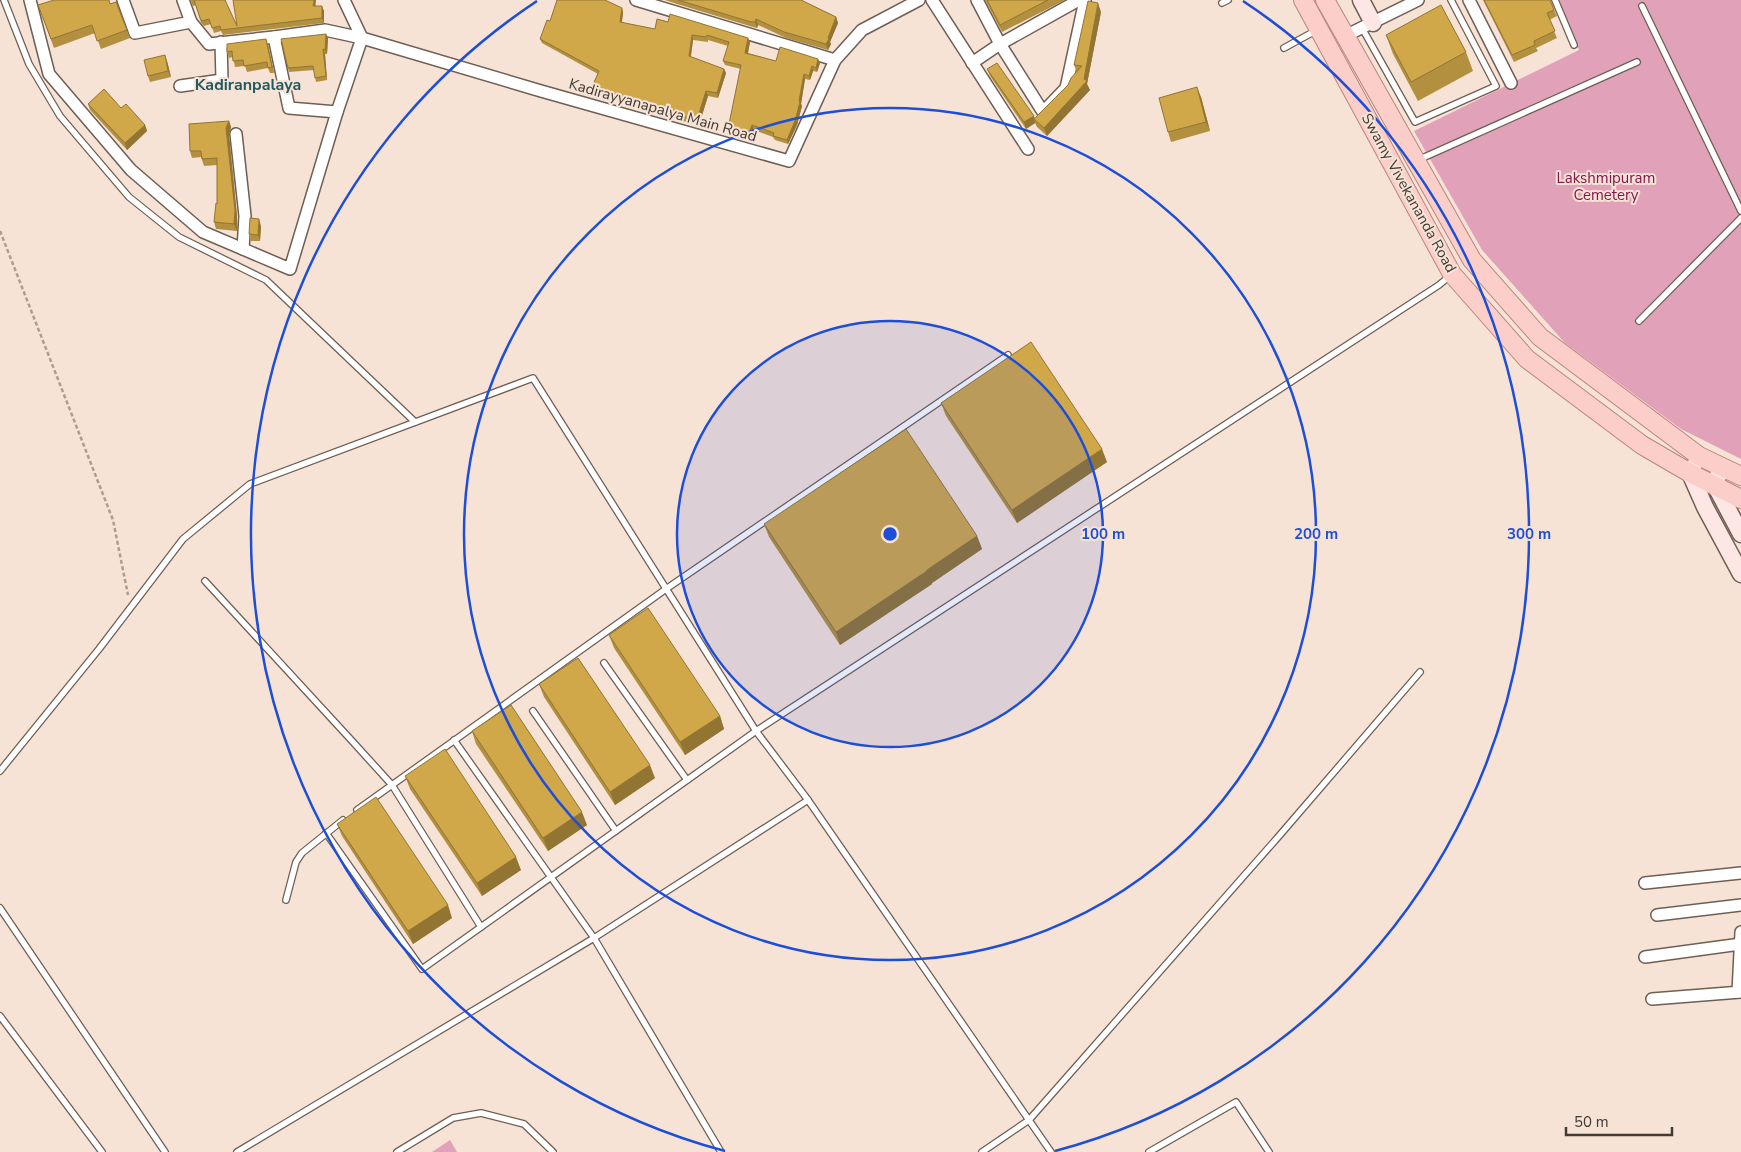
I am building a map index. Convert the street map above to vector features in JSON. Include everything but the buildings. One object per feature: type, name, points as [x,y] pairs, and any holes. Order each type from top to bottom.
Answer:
[{"type":"main road","name":"Swamy Vivekananda Road","points":[[1303,0],[1452,274],[1526,359],[1642,445],[1690,473],[1741,499]]},
{"type":"main road","name":"Swamy Vivekananda Road","points":[[1325,0],[1472,260],[1540,337],[1699,456],[1741,476]]},
{"type":"main road","points":[[1361,0],[1368,25]]},
{"type":"main road","points":[[1699,456],[1690,473],[1705,507],[1741,574]]},
{"type":"main road","points":[[1721,468],[1715,485],[1741,534]]},
{"type":"street","points":[[30,0],[49,74],[131,170],[202,232],[290,270],[337,112],[362,38],[344,0]]},
{"type":"street","points":[[123,0],[135,34],[191,22]]},
{"type":"street","points":[[183,0],[191,22],[209,44],[325,30],[362,38]]},
{"type":"street","points":[[636,0],[835,60]]},
{"type":"street","name":"Kadirayyanapalya Main Road","points":[[362,38],[540,91],[789,161],[835,60],[862,30],[919,0]]},
{"type":"street","points":[[932,0],[1028,150]]},
{"type":"street","points":[[977,0],[1000,44],[1043,112],[1066,88],[1085,0]]},
{"type":"street","points":[[972,63],[1000,44],[1079,0]]},
{"type":"street","points":[[1345,36],[1418,0]]},
{"type":"street","points":[[1469,0],[1511,83]]},
{"type":"street","points":[[274,37],[289,108],[337,112]]},
{"type":"street","points":[[180,86],[222,80],[221,42]]},
{"type":"street","points":[[236,134],[245,216],[242,249]]},
{"type":"street","points":[[1645,883],[1741,873]]},
{"type":"street","points":[[1657,915],[1741,905]]},
{"type":"street","points":[[1652,999],[1740,992],[1741,932]]},
{"type":"street","points":[[1645,957],[1741,944]]},
{"type":"lane","points":[[4,0],[29,64],[60,116],[129,197],[179,237],[266,280],[415,422]]},
{"type":"lane","points":[[1222,3],[1228,0]]},
{"type":"lane","points":[[1368,25],[1415,122],[1496,86],[1451,0]]},
{"type":"lane","points":[[1555,0],[1574,45]]},
{"type":"lane","points":[[1642,6],[1741,211]]},
{"type":"lane","points":[[1284,48],[1319,29]]},
{"type":"lane","points":[[1416,161],[1637,62]]},
{"type":"lane","points":[[1640,321],[1741,218]]},
{"type":"lane","points":[[326,833],[422,969],[756,731],[1439,285],[1452,274]]},
{"type":"lane","points":[[355,812],[666,589],[1008,356]]},
{"type":"lane","points":[[0,771],[99,649],[183,539],[250,484],[533,378],[756,731],[808,800],[1051,1152]]},
{"type":"lane","points":[[205,581],[392,785],[481,926]]},
{"type":"lane","points":[[604,662],[687,780]]},
{"type":"lane","points":[[982,1152],[1029,1120],[1273,843],[1420,672]]},
{"type":"lane","points":[[533,711],[616,831]]},
{"type":"lane","points":[[454,740],[594,938],[720,1152]]},
{"type":"lane","points":[[236,1152],[594,938],[808,800]]},
{"type":"lane","points":[[286,900],[296,862],[302,853],[348,817]]},
{"type":"lane","points":[[0,908],[165,1152]]},
{"type":"lane","points":[[0,1016],[102,1152]]},
{"type":"lane","points":[[1149,1152],[1236,1102],[1269,1152]]},
{"type":"lane","points":[[397,1152],[452,1118],[481,1113],[524,1124],[553,1152]]},
{"type":"path","points":[[0,231],[113,520],[128,597],[126,614]]},
{"type":"green space","name":"Lakshmipuram Cemetery","points":[[1559,0],[1741,0],[1741,459],[1681,429],[1565,343],[1482,250],[1414,131],[1579,50]]},
{"type":"green space","points":[[450,1140],[457,1152],[432,1152]]},
{"type":"district","name":"Kadiranpalaya","points":[[248,84]]}]
